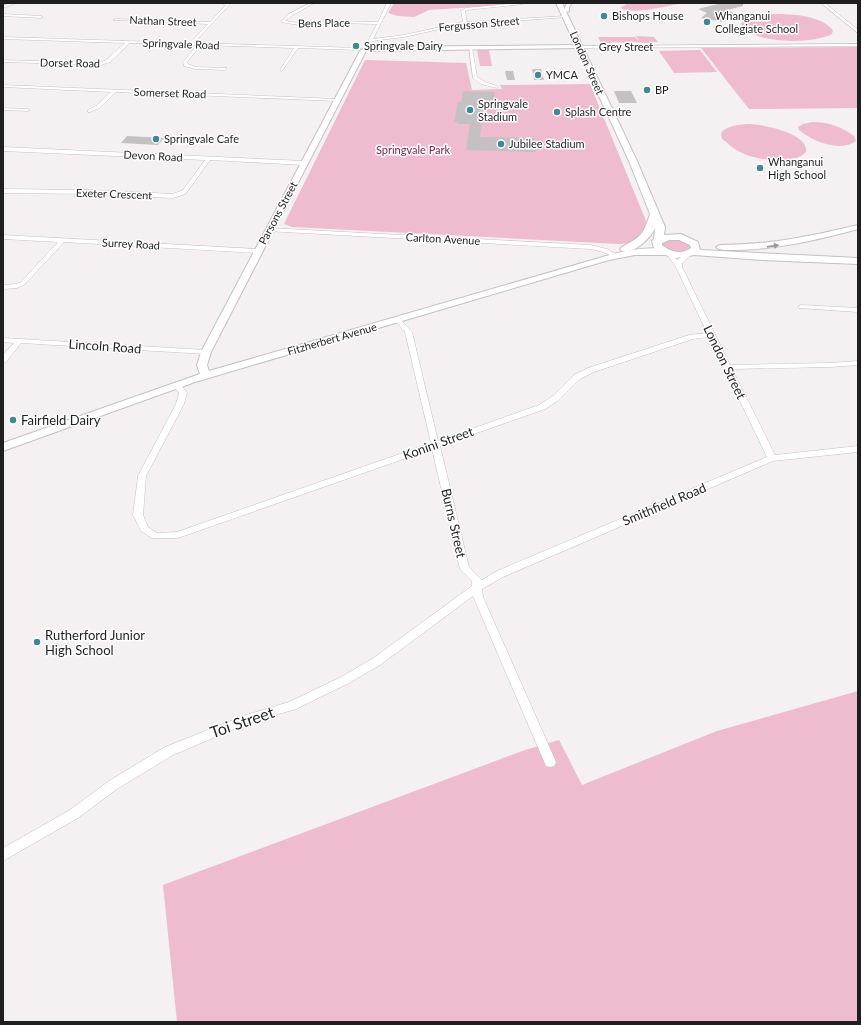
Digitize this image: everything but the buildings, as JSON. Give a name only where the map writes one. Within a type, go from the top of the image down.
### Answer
[{"type":"highway","name":"London Street","points":[[559,3],[567,16]]},
{"type":"highway","name":"London Street","points":[[563,3],[579,47],[632,161],[660,227],[658,240]]},
{"type":"highway","name":"London Street","points":[[654,215],[670,230],[684,238]]},
{"type":"highway","points":[[625,249],[645,237],[653,225],[654,215]]},
{"type":"highway","points":[[773,257],[720,247],[684,238],[668,237],[658,240],[656,244],[659,248],[668,253],[677,255],[691,253],[790,258],[858,261]]},
{"type":"highway","points":[[684,238],[696,246],[691,253]]},
{"type":"main road","points":[[567,16],[567,7],[570,3]]},
{"type":"main road","name":"Grey Street","points":[[365,49],[579,47]]},
{"type":"main road","name":"Parsons Street","points":[[206,376],[202,365],[206,352],[365,49]]},
{"type":"main road","points":[[720,247],[755,248],[799,242],[858,227]]},
{"type":"main road","points":[[615,255],[625,249],[658,240]]},
{"type":"main road","points":[[790,258],[788,251],[789,248],[799,242]]},
{"type":"main road","name":"Fitzherbert Avenue","points":[[3,447],[177,385],[615,255],[640,251],[668,253]]},
{"type":"street","points":[[3,7],[14,3]]},
{"type":"street","points":[[191,44],[228,4],[223,3]]},
{"type":"street","name":"Bens Place","points":[[312,3],[300,12],[287,16],[283,22],[299,24],[335,22],[379,23]]},
{"type":"street","name":"Parsons Street","points":[[365,49],[389,3]]},
{"type":"street","points":[[823,3],[858,32]]},
{"type":"street","points":[[465,23],[463,11],[466,9],[522,4]]},
{"type":"street","points":[[3,15],[41,16]]},
{"type":"street","name":"Fergusson Street","points":[[371,40],[388,40],[434,28],[465,23],[567,16]]},
{"type":"street","name":"Nathan Street","points":[[114,20],[211,23]]},
{"type":"street","name":"Springvale Road","points":[[3,38],[365,49]]},
{"type":"street","name":"Dorset Road","points":[[3,61],[101,64],[108,61],[129,42]]},
{"type":"street","points":[[200,44],[187,59],[185,62],[186,65],[196,68],[225,69]]},
{"type":"street","name":"Grey Street","points":[[579,47],[858,45]]},
{"type":"street","points":[[282,70],[297,47]]},
{"type":"street","points":[[470,48],[475,78],[483,83],[495,87]]},
{"type":"street","name":"Somerset Road","points":[[3,86],[337,100]]},
{"type":"street","points":[[90,111],[98,107],[115,91]]},
{"type":"street","points":[[3,109],[28,110]]},
{"type":"street","name":"Devon Road","points":[[3,149],[304,163]]},
{"type":"street","name":"Exeter Crescent","points":[[3,191],[91,192],[173,196],[182,194],[185,191],[208,159]]},
{"type":"street","name":"Carlton Avenue","points":[[269,230],[590,247],[605,250],[615,255]]},
{"type":"street","name":"Surrey Road","points":[[3,237],[258,251]]},
{"type":"street","points":[[3,287],[17,286],[23,283],[63,240]]},
{"type":"street","name":"London Street","points":[[668,253],[679,267],[772,458]]},
{"type":"street","points":[[679,267],[681,260],[691,253]]},
{"type":"street","points":[[801,307],[858,310]]},
{"type":"street","name":"Burns Street","points":[[398,320],[408,332],[465,569],[477,580],[478,596],[550,762]]},
{"type":"street","name":"Konini Street","points":[[177,385],[182,393],[180,404],[142,476],[138,515],[144,529],[155,536],[178,534],[542,407],[556,398],[577,377],[591,370],[692,337],[712,334]]},
{"type":"street","name":"Lincoln Road","points":[[3,340],[206,352]]},
{"type":"street","points":[[3,360],[19,340]]},
{"type":"street","points":[[728,367],[830,366],[858,363]]},
{"type":"street","name":"Smithfield Road","points":[[478,587],[500,574],[772,458],[858,449]]},
{"type":"street","name":"Toi Street","points":[[3,855],[74,814],[113,785],[169,751],[214,731],[292,706],[376,662],[478,587]]},
{"type":"green space","points":[[394,3],[504,3],[492,6],[429,10],[414,17],[398,16],[388,13]]},
{"type":"green space","points":[[628,3],[687,3],[635,11],[620,8]]},
{"type":"green space","points":[[769,14],[794,15],[812,18],[827,25],[833,30],[832,34],[812,40],[784,41],[757,36],[747,31],[741,24],[750,17]]},
{"type":"green space","points":[[636,36],[654,37],[658,42],[650,42],[649,40],[650,43],[631,42],[629,39],[631,43],[612,42],[610,39],[612,43],[601,43],[598,37],[635,37],[639,41]]},
{"type":"green space","points":[[858,47],[858,108],[749,109],[701,48]]},
{"type":"green space","points":[[477,50],[489,50],[492,66],[480,66]]},
{"type":"green space","points":[[700,50],[717,72],[674,73],[659,51]]},
{"type":"green space","name":"Springvale Park","points":[[365,60],[466,63],[472,90],[502,89],[500,85],[590,84],[646,221],[644,231],[630,243],[618,244],[292,227],[284,224]]},
{"type":"green space","points":[[813,122],[829,124],[845,130],[854,136],[856,141],[842,146],[834,146],[811,138],[799,130],[798,127],[803,124]]},
{"type":"green space","points":[[748,124],[773,128],[792,135],[805,145],[806,152],[793,159],[764,159],[740,152],[722,139],[721,133],[727,128]]},
{"type":"green space","points":[[673,238],[688,242],[692,246],[691,249],[679,252],[672,251],[661,246],[662,241]]},
{"type":"green space","points":[[858,691],[858,1022],[177,1022],[163,885],[525,750],[559,740],[582,785],[717,731]]},
{"type":"place","name":"Bishops House","points":[[604,16]]},
{"type":"place","name":"Whanganui Collegiate School","points":[[707,22]]},
{"type":"place","name":"Springvale Dairy","points":[[356,46]]},
{"type":"place","name":"YMCA","points":[[538,75]]},
{"type":"place","name":"BP","points":[[647,90]]},
{"type":"place","name":"Springvale Stadium","points":[[470,110]]},
{"type":"place","name":"Splash Centre","points":[[557,112]]},
{"type":"place","name":"Springvale Cafe","points":[[156,139]]},
{"type":"place","name":"Jubilee Stadium","points":[[501,144]]},
{"type":"place","name":"Whanganui High School","points":[[760,168]]},
{"type":"place","name":"Fairfield Dairy","points":[[13,420]]},
{"type":"place","name":"Rutherford Junior High School","points":[[37,642]]}]
